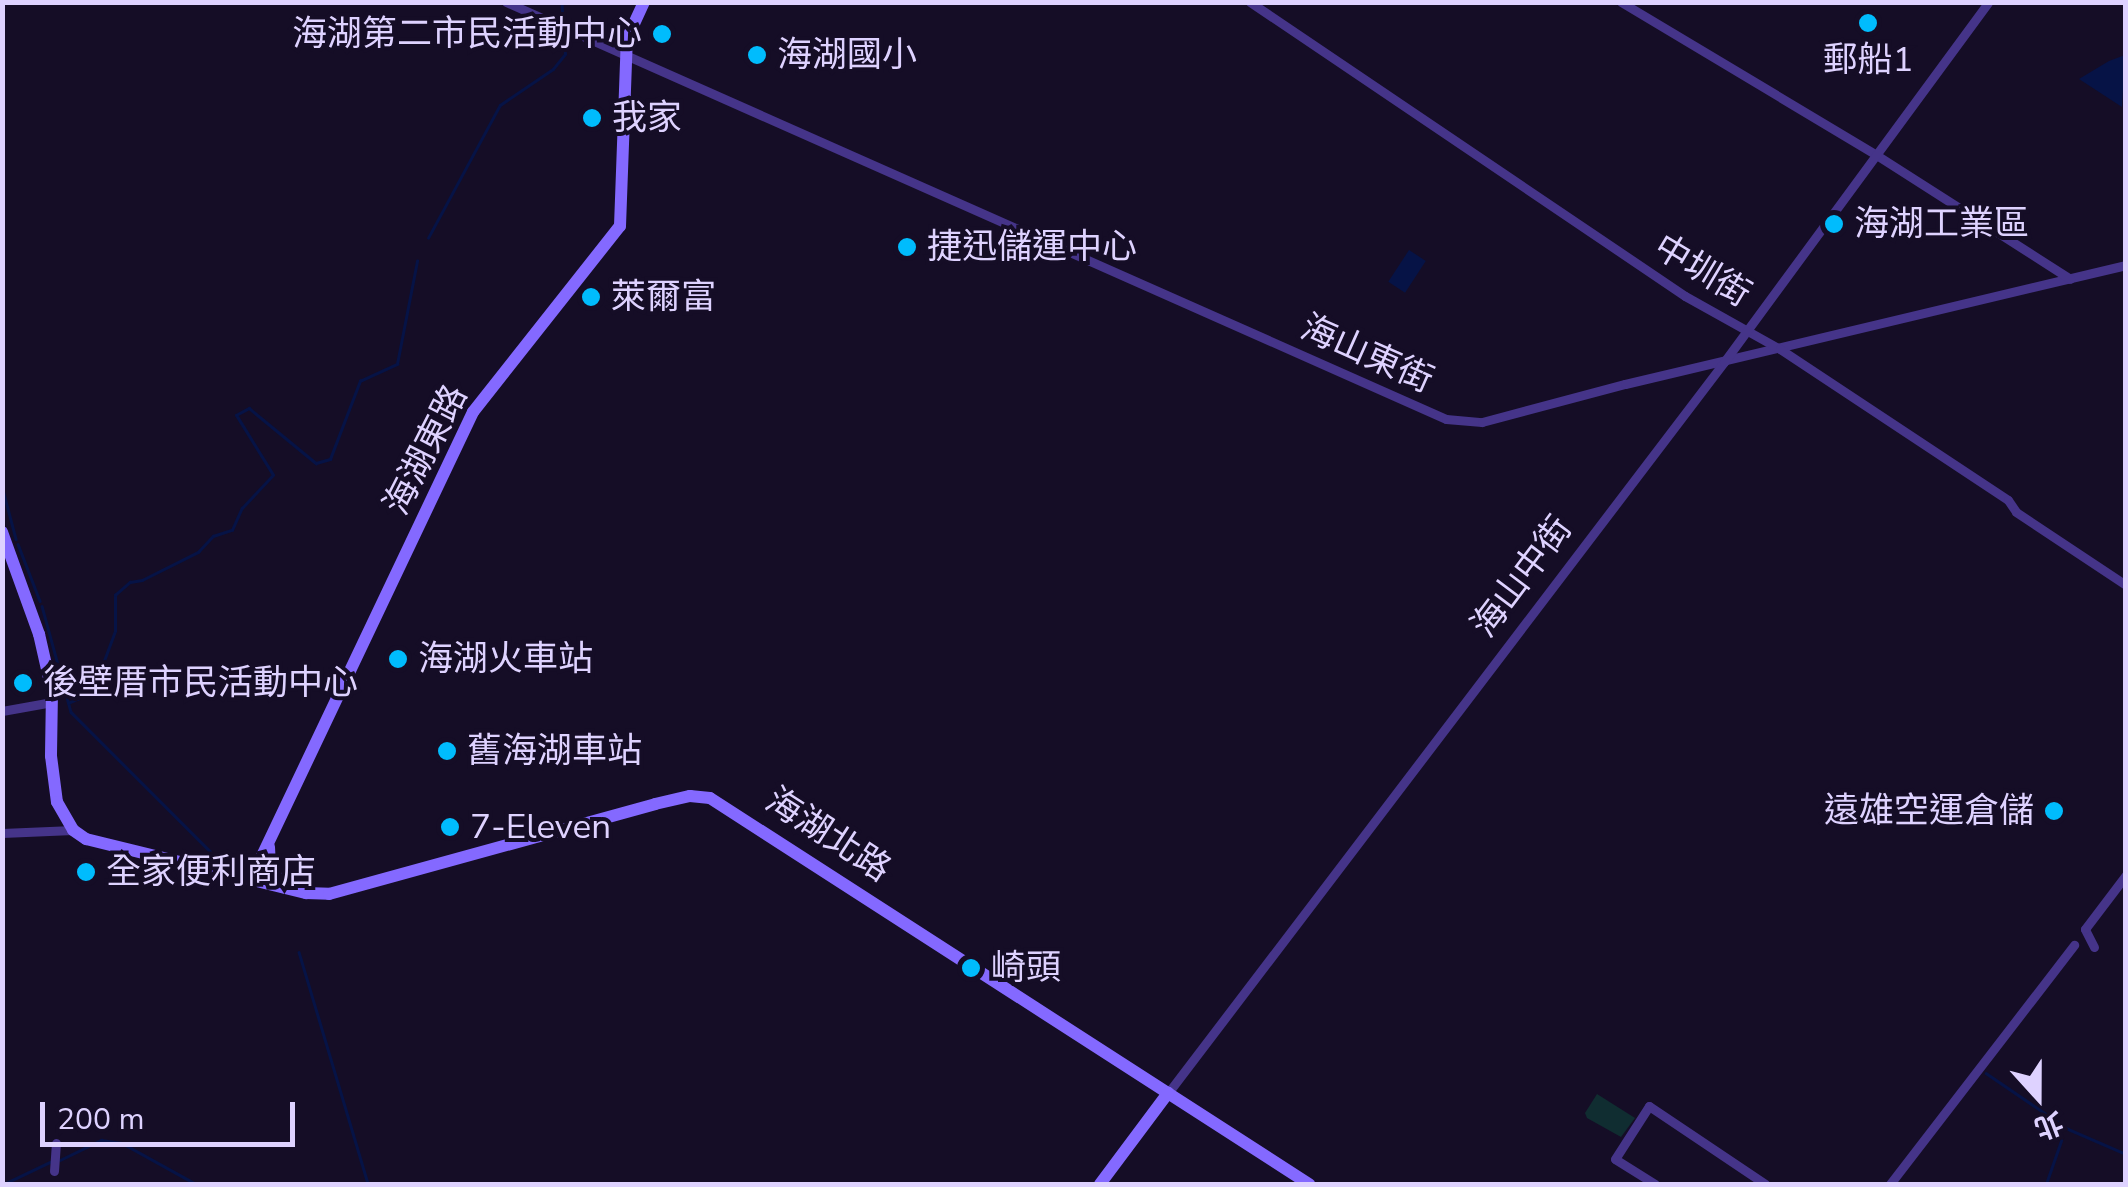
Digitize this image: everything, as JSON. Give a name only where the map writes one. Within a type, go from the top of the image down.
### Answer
[{"type":"street","name":"海山東街","points":[[506,2],[1446,419],[1482,422],[2126,265]]},
{"type":"street","name":"海湖東路","points":[[252,877],[473,412],[620,226],[626,56],[631,26],[644,2]]},
{"type":"street","name":"中圳街","points":[[1250,2],[1685,296],[1780,349],[2008,500],[2016,512],[2126,585]]},
{"type":"street","points":[[1620,2],[1878,156],[2070,279]]},
{"type":"street","name":"海山中街","points":[[1100,1184],[1724,362],[1988,2]]},
{"type":"street","points":[[2,532],[39,634],[52,702],[52,783],[64,818],[73,830]]},
{"type":"street","points":[[2,711],[52,702]]},
{"type":"street","name":"海湖北路","points":[[73,830],[118,848],[329,894],[655,804],[690,796],[710,798],[1309,1184]]},
{"type":"street","points":[[2,833],[73,830]]},
{"type":"street","points":[[270,845],[270,866],[283,887]]},
{"type":"street","points":[[2094,947],[2086,929],[2126,875]]},
{"type":"street","points":[[1890,1184],[2074,945]]},
{"type":"street","points":[[1655,1184],[1615,1159],[1650,1106],[1765,1184]]},
{"type":"street","points":[[54,1170],[56,1143]]},
{"type":"green space","points":[[1597,1094],[1635,1118],[1621,1137],[1587,1118],[1585,1113]]},
{"type":"shaded area","points":[[2125,55],[2122,107],[2079,79]]},
{"type":"shaded area","points":[[1409,250],[1426,261],[1405,293],[1388,282]]},
{"type":"waterway","points":[[562,2],[563,22]]},
{"type":"waterway","points":[[428,238],[500,105],[553,69],[565,54],[563,30]]},
{"type":"waterway","points":[[68,703],[92,693],[115,631],[115,595],[130,582],[142,580],[198,552],[213,536],[232,530],[242,508],[273,475],[236,415],[249,408],[316,463],[330,459],[360,381],[397,364],[417,261]]},
{"type":"waterway","points":[[2,486],[16,539]]},
{"type":"waterway","points":[[18,544],[40,601]]},
{"type":"waterway","points":[[42,606],[71,712],[210,851]]},
{"type":"waterway","points":[[299,952],[368,1184]]},
{"type":"waterway","points":[[1986,1073],[2068,1129],[2126,1154]]},
{"type":"waterway","points":[[60,1160],[101,1140],[122,1143],[196,1184]]},
{"type":"waterway","points":[[2046,1184],[2061,1141]]},
{"type":"waterway","points":[[4,1184],[52,1161]]},
{"type":"place","name":"郵船1","points":[[1868,23]]},
{"type":"place","name":"海湖第二市民活動中心","points":[[662,34]]},
{"type":"place","name":"海湖國小","points":[[757,55]]},
{"type":"place","name":"我家","points":[[592,118]]},
{"type":"place","name":"海湖工業區","points":[[1834,224]]},
{"type":"place","name":"捷迅儲運中心","points":[[907,247]]},
{"type":"place","name":"萊爾富","points":[[591,297]]},
{"type":"place","name":"海湖火車站","points":[[398,659]]},
{"type":"place","name":"後壁厝市民活動中心","points":[[23,683]]},
{"type":"place","name":"舊海湖車站","points":[[447,751]]},
{"type":"place","name":"遠雄空運倉儲","points":[[2054,811]]},
{"type":"place","name":"7-Eleven","points":[[450,827]]},
{"type":"place","name":"全家便利商店","points":[[86,872]]},
{"type":"place","name":"崎頭","points":[[971,968]]}]
